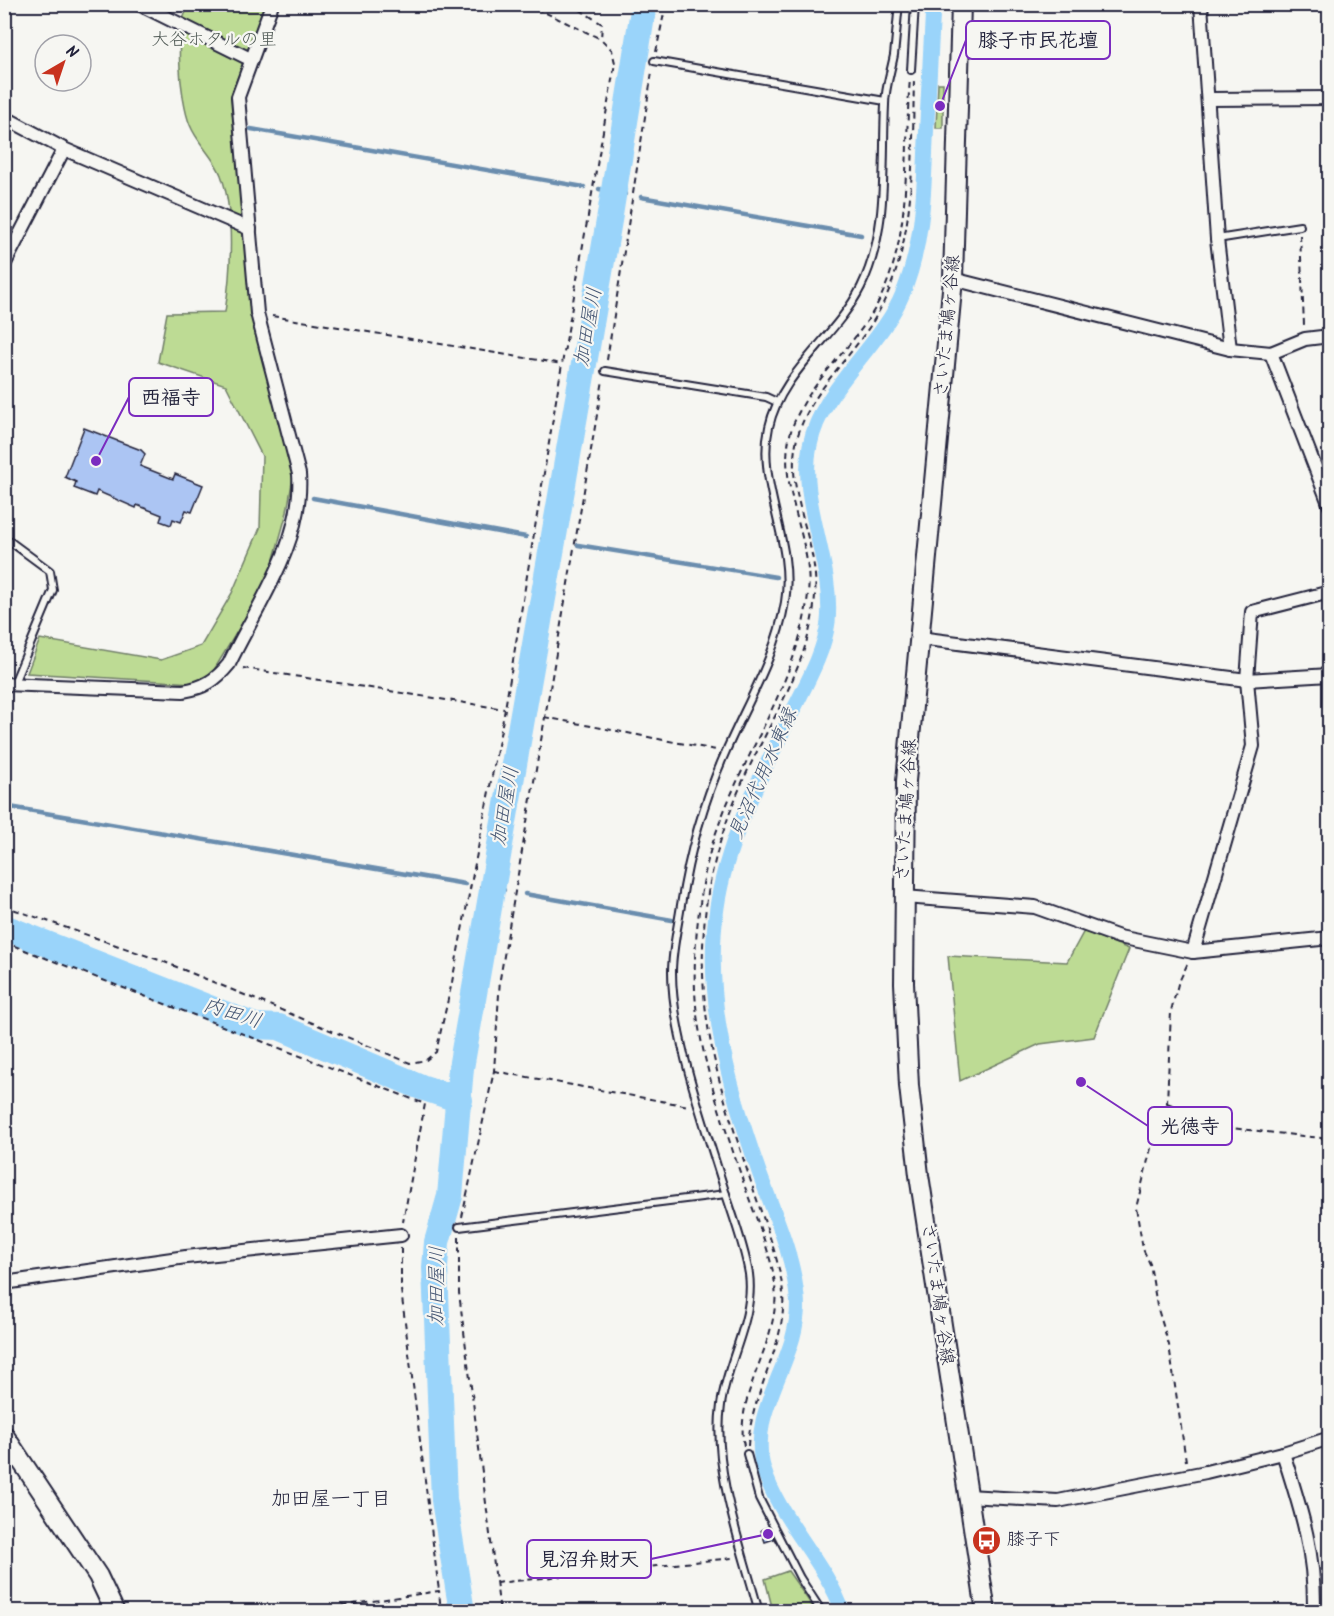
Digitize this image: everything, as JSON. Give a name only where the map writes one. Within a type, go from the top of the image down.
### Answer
[{"type":"main road","name":"さいたま鳩ヶ谷線","points":[[962,4],[953,279],[906,781],[904,983],[909,1086],[919,1175],[986,1611]]},
{"type":"main road","points":[[4,1435],[98,1576],[115,1611]]},
{"type":"street","points":[[139,4],[250,59]]},
{"type":"street","points":[[9,683],[183,691],[211,682],[229,664],[288,543],[300,482],[257,314],[238,97],[272,4]]},
{"type":"street","points":[[1201,4],[1209,99],[1216,239],[1230,349]]},
{"type":"street","points":[[1209,99],[1329,98]]},
{"type":"street","points":[[4,117],[64,149],[250,229]]},
{"type":"street","points":[[4,265],[64,149]]},
{"type":"street","points":[[953,279],[1230,349],[1271,353],[1305,339],[1329,336]]},
{"type":"street","points":[[1271,353],[1329,506]]},
{"type":"street","points":[[1193,952],[1252,746],[1247,680],[1252,612],[1329,592]]},
{"type":"street","points":[[919,638],[1247,680],[1329,675]]},
{"type":"street","points":[[904,897],[1035,907],[1119,937],[1193,952],[1329,938]]},
{"type":"street","points":[[4,1283],[186,1257],[401,1235]]},
{"type":"street","points":[[967,1496],[1058,1501],[1188,1476],[1283,1453],[1329,1438]]},
{"type":"street","points":[[1283,1453],[1304,1517],[1312,1553],[1314,1611]]},
{"type":"lane","points":[[759,1611],[726,1486],[719,1422],[727,1377],[746,1320],[750,1292],[746,1258],[700,1108],[674,1006],[672,968],[682,899],[697,833],[725,752],[772,653],[786,598],[783,532],[766,454],[769,424],[777,402],[850,307],[872,260],[886,165],[885,101],[894,55],[898,4]]},
{"type":"lane","points":[[911,70],[915,4]]},
{"type":"lane","points":[[654,61],[885,101]]},
{"type":"lane","points":[[1216,239],[1300,226]]},
{"type":"lane","points":[[605,371],[766,397],[777,402]]},
{"type":"lane","points":[[4,537],[50,571],[53,590],[9,683]]},
{"type":"lane","points":[[459,1227],[726,1194]]},
{"type":"lane","points":[[747,1454],[759,1498],[800,1578],[822,1611]]},
{"type":"path","points":[[4,906],[162,961],[410,1063],[426,1060],[436,1052],[505,709],[615,63],[612,50],[601,39],[527,4]]},
{"type":"path","points":[[571,4],[602,24],[601,39]]},
{"type":"path","points":[[747,1454],[751,1418],[757,1394],[780,1329],[782,1285],[719,1086],[707,1032],[702,965],[708,897],[721,840],[734,801],[809,641],[816,590],[796,493],[795,447],[810,406],[875,319],[896,273],[908,214],[915,79],[911,70]]},
{"type":"path","points":[[747,1454],[742,1426],[745,1407],[769,1342],[776,1290],[770,1264],[724,1124],[704,1053],[696,998],[699,920],[705,875],[717,832],[732,789],[790,662],[808,592],[806,566],[787,467],[792,429],[801,409],[869,318],[884,289],[900,236],[911,70]]},
{"type":"path","points":[[1300,226],[1305,339]]},
{"type":"path","points":[[257,314],[562,364]]},
{"type":"path","points":[[229,664],[235,667],[505,709]]},
{"type":"path","points":[[500,1611],[459,1293],[459,1227],[494,1071],[500,979],[544,717],[725,752]]},
{"type":"path","points":[[4,942],[425,1104],[401,1235],[401,1290],[441,1611]]},
{"type":"path","points":[[1188,1476],[1177,1383],[1169,1345],[1157,1306],[1155,1284],[1143,1249],[1136,1208],[1151,1148],[1167,1103],[1171,1011],[1178,984],[1193,952]]},
{"type":"path","points":[[494,1071],[700,1108]]},
{"type":"path","points":[[1167,1103],[1231,1128],[1329,1139]]},
{"type":"path","points":[[496,1583],[744,1556]]},
{"type":"path","points":[[300,1611],[439,1591]]},
{"type":"green space","name":"大谷ホタルの里","points":[[191,5],[265,5],[231,95],[252,312],[293,477],[287,512],[268,580],[211,675],[193,683],[27,673],[40,639],[161,660],[201,646],[232,593],[260,528],[262,456],[226,385],[158,362],[167,313],[225,312],[229,279],[230,225],[225,190],[218,168],[190,125],[183,99],[180,62],[181,28],[185,14]]},
{"type":"green space","points":[[938,83],[943,83],[943,128],[936,128]]},
{"type":"green space","points":[[1084,931],[1129,949],[1094,1037],[1040,1044],[960,1081],[948,956],[1067,962]]},
{"type":"green space","points":[[788,1571],[816,1611],[773,1611],[765,1579]]},
{"type":"building","points":[[84,428],[141,450],[145,454],[140,466],[173,479],[175,474],[203,485],[192,512],[186,510],[181,522],[173,519],[171,525],[160,521],[162,515],[137,505],[136,508],[97,491],[95,496],[74,488],[76,482],[65,477]]},
{"type":"building","points":[[768,1527],[774,1539],[765,1542],[761,1530]]},
{"type":"waterway","name":"加田屋川","points":[[462,1612],[444,1500],[435,1267],[437,1242],[450,1196],[461,1068],[610,215],[644,4]]},
{"type":"waterway","name":"見沼代用水東縁","points":[[843,1612],[825,1575],[780,1506],[764,1470],[760,1448],[762,1426],[792,1341],[797,1319],[797,1297],[792,1266],[749,1143],[722,1044],[714,976],[714,941],[717,907],[728,857],[756,786],[813,671],[826,634],[828,622],[826,577],[809,488],[810,445],[816,424],[838,386],[881,332],[893,313],[910,275],[915,256],[923,199],[933,4]]},
{"type":"waterway","points":[[251,129],[584,187]]},
{"type":"waterway","name":"加田屋川","points":[[599,189],[625,194]]},
{"type":"waterway","points":[[641,197],[861,235]]},
{"type":"waterway","points":[[313,498],[526,537]]},
{"type":"waterway","name":"加田屋川","points":[[542,539],[563,542]]},
{"type":"waterway","points":[[578,545],[776,577]]},
{"type":"waterway","points":[[4,806],[465,884]]},
{"type":"waterway","name":"加田屋川","points":[[481,887],[504,890]]},
{"type":"waterway","points":[[525,894],[672,920]]},
{"type":"waterway","name":"内田川","points":[[4,927],[255,1026],[279,1027],[421,1087],[460,1100]]},
{"type":"place","name":"膝子市民花壇","points":[[940,106]]},
{"type":"place","name":"西福寺","points":[[96,461]]},
{"type":"place","name":"光徳寺","points":[[1081,1082]]},
{"type":"place","name":"見沼弁財天","points":[[768,1534]]},
{"type":"place","name":"膝子下","points":[[986,1540]]},
{"type":"district","name":"加田屋一丁目","points":[[331,1500]]}]
